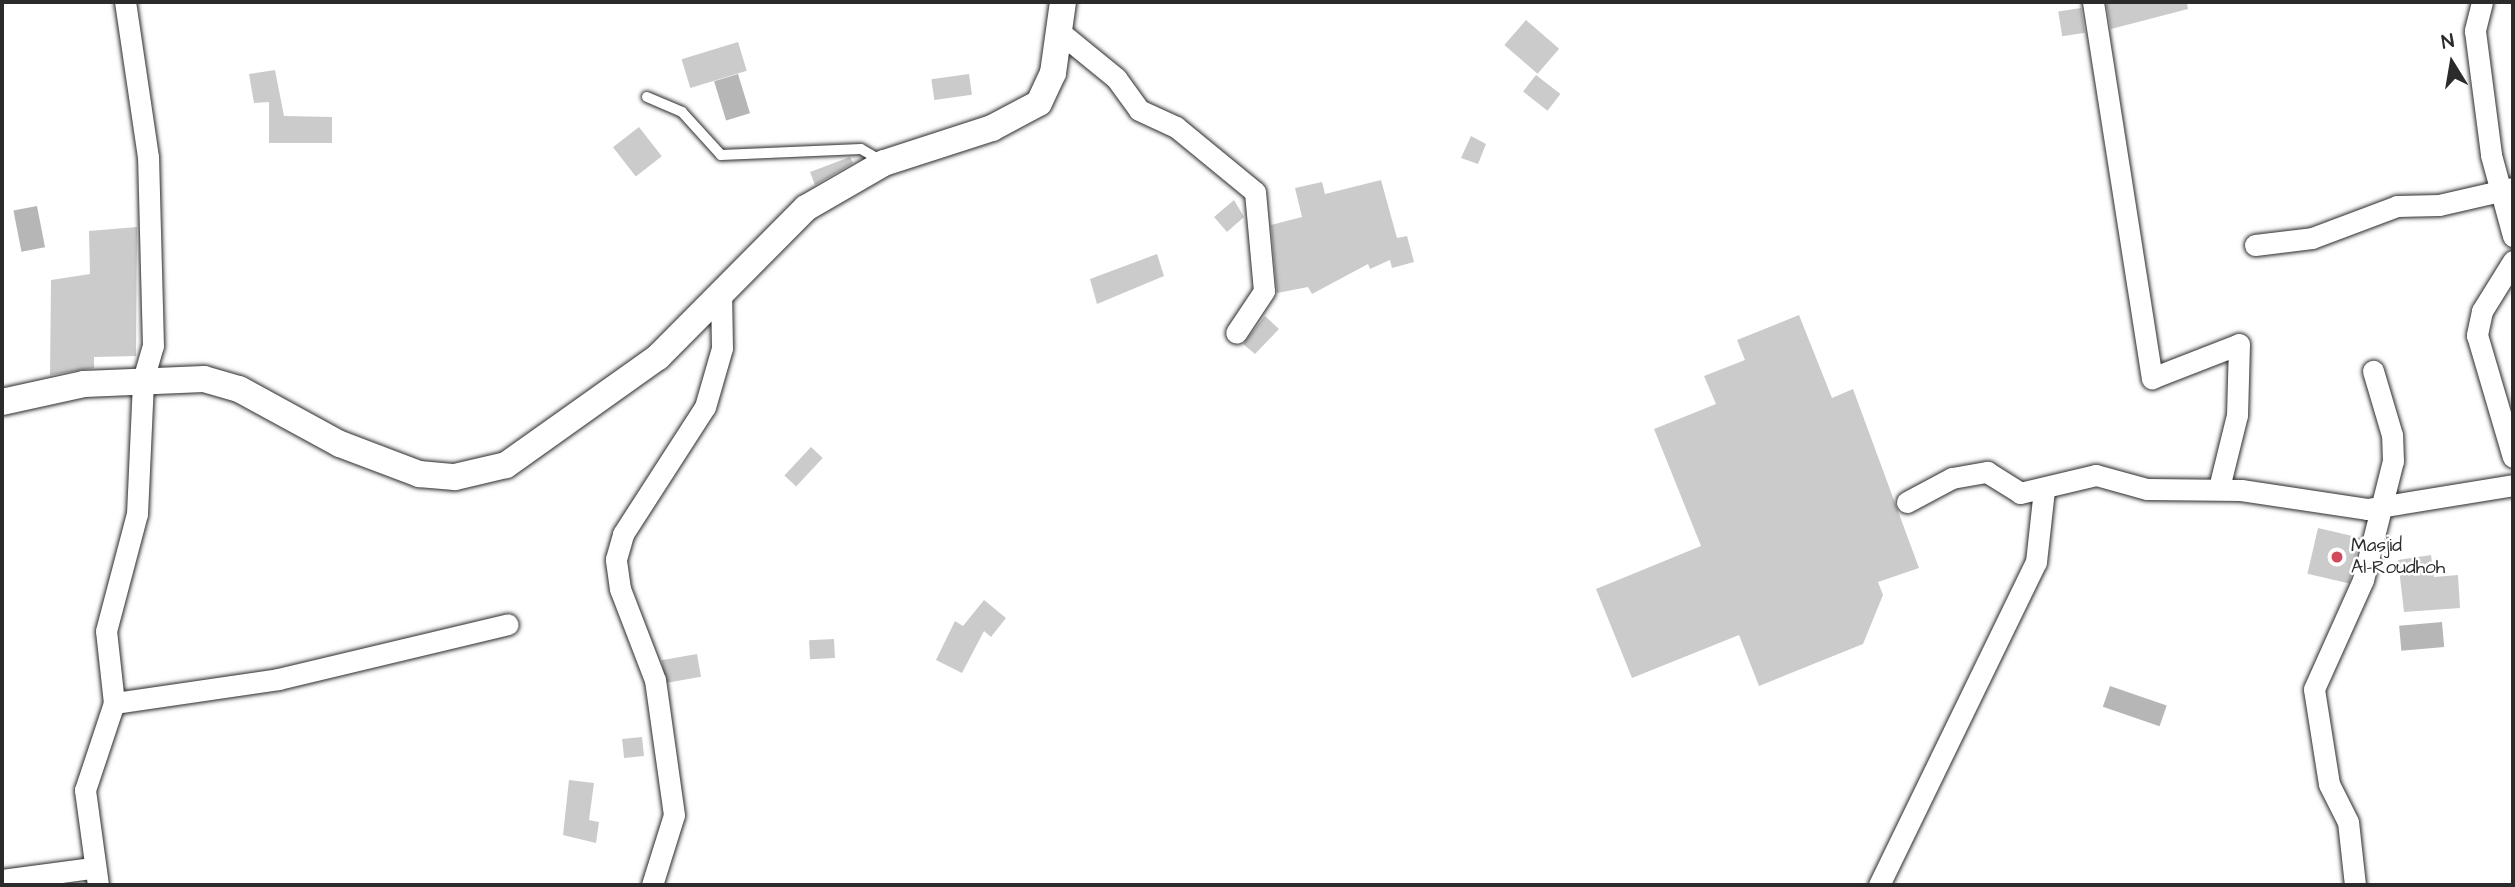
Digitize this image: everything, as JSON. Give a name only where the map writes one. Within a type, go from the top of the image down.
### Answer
[{"type":"street","points":[[2,880],[93,879],[86,778],[114,703],[106,631],[137,514],[143,380],[153,346],[153,255],[148,157],[125,2]]},
{"type":"street","points":[[2,401],[73,386],[143,380],[224,384],[369,457],[419,474],[456,477],[506,465],[585,415],[658,358],[806,208],[884,163],[1029,110],[1050,86],[1062,33],[1063,2]]},
{"type":"street","points":[[2093,2],[2152,377],[2239,344],[2237,415],[2218,488]]},
{"type":"street","points":[[2482,2],[2474,31],[2513,236]]},
{"type":"street","points":[[1062,33],[1116,78],[1139,110],[1176,127],[1255,192],[1264,291],[1236,333]]},
{"type":"street","points":[[2255,245],[2312,238],[2385,208],[2439,205],[2505,189]]},
{"type":"street","points":[[2513,261],[2482,311],[2477,335],[2513,457]]},
{"type":"street","points":[[653,885],[674,815],[655,680],[620,589],[616,559],[623,534],[705,407],[722,348],[721,293]]},
{"type":"street","points":[[2355,885],[2348,822],[2329,784],[2314,689],[2346,628],[2384,508],[2392,435],[2373,371]]},
{"type":"street","points":[[1907,502],[1952,478],[1987,472],[2020,493],[2044,490],[2096,475],[2147,489],[2218,488],[2345,508],[2384,508],[2513,485]]},
{"type":"street","points":[[1879,885],[2036,562],[2044,490]]},
{"type":"street","points":[[114,703],[278,679],[508,624]]},
{"type":"lane","points":[[647,97],[682,112],[721,155],[861,149],[884,163]]},
{"type":"shaded area","points":[[738,74],[750,113],[726,121],[714,81]]},
{"type":"shaded area","points":[[37,206],[45,247],[21,252],[13,211]]},
{"type":"shaded area","points":[[2442,622],[2444,647],[2401,651],[2399,626]]},
{"type":"shaded area","points":[[2110,686],[2167,706],[2160,726],[2103,707]]},
{"type":"building","points":[[2106,2],[2187,2],[2188,9],[2111,29]]},
{"type":"building","points":[[2081,8],[2085,33],[2062,36],[2058,12]]},
{"type":"building","points":[[1526,20],[1559,49],[1538,74],[1504,45]]},
{"type":"building","points":[[738,42],[747,71],[690,88],[682,59]]},
{"type":"building","points":[[275,70],[284,116],[332,117],[332,143],[269,143],[269,102],[254,103],[249,74]]},
{"type":"building","points":[[969,74],[972,95],[934,100],[931,79]]},
{"type":"building","points":[[1536,75],[1560,94],[1547,111],[1523,92]]},
{"type":"building","points":[[639,127],[662,156],[636,176],[613,147]]},
{"type":"building","points":[[1471,136],[1486,144],[1478,164],[1461,158]]},
{"type":"building","points":[[850,157],[853,163],[815,185],[810,172]]},
{"type":"building","points":[[1381,180],[1397,238],[1407,236],[1414,262],[1392,268],[1390,260],[1370,269],[1368,264],[1312,294],[1308,287],[1277,293],[1271,225],[1302,217],[1295,188],[1322,182],[1325,194]]},
{"type":"building","points":[[1234,200],[1244,217],[1227,232],[1214,217]]},
{"type":"building","points":[[137,227],[136,356],[94,357],[94,368],[50,375],[51,280],[90,274],[89,231]]},
{"type":"building","points":[[1157,254],[1164,276],[1097,304],[1090,279]]},
{"type":"building","points":[[1799,315],[1832,398],[1853,389],[1919,568],[1878,582],[1883,595],[1863,644],[1759,686],[1739,635],[1632,678],[1596,589],[1701,546],[1654,429],[1716,404],[1704,376],[1745,360],[1737,340]]},
{"type":"building","points":[[1265,316],[1279,329],[1255,354],[1243,344]]},
{"type":"building","points":[[811,447],[823,458],[796,486],[784,476]]},
{"type":"building","name":"Masjid Al-Roudhoh","points":[[2318,528],[2360,538],[2349,583],[2307,574]]},
{"type":"building","points":[[2431,555],[2434,577],[2458,575],[2460,608],[2404,612],[2398,560]]},
{"type":"building","points":[[984,600],[1006,618],[991,637],[984,631],[962,673],[936,660],[955,621],[963,626]]},
{"type":"building","points":[[834,639],[835,658],[810,659],[809,640]]},
{"type":"building","points":[[697,654],[701,677],[666,683],[662,660]]},
{"type":"building","points":[[642,737],[644,756],[624,758],[622,739]]},
{"type":"building","points":[[569,780],[594,783],[589,820],[599,822],[596,843],[563,835]]},
{"type":"place","name":"Masjid Al-Roudhoh","points":[[2337,557]]}]
